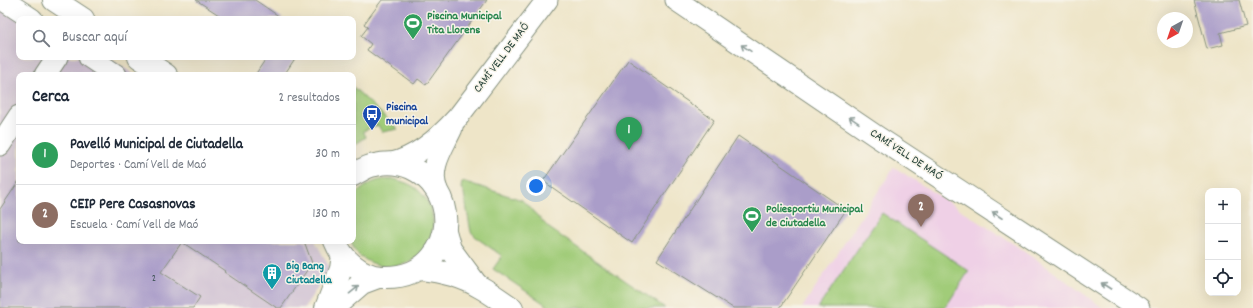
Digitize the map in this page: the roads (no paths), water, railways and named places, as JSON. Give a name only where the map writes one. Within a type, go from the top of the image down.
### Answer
[{"type":"main road","points":[[54,0],[78,16]]},
{"type":"main road","points":[[144,60],[162,72]]},
{"type":"main road","points":[[339,248],[350,263],[358,269],[378,277],[392,278],[407,275],[420,269],[429,262],[442,242],[445,231],[445,210],[437,190],[426,178],[413,169],[392,163],[375,164],[356,173]]},
{"type":"main road","points":[[445,231],[450,249],[477,285]]},
{"type":"main road","points":[[326,308],[341,269],[339,248]]},
{"type":"main road","points":[[420,269],[434,270],[477,285],[512,308]]},
{"type":"main road","points":[[333,308],[362,283],[378,277]]},
{"type":"street","points":[[3,0],[27,16]]},
{"type":"street","name":"CAMÍ VELL DE MAÓ","points":[[392,163],[403,161],[414,155],[447,129],[458,117],[547,0]]},
{"type":"street","name":"CAMÍ VELL DE MAÓ","points":[[676,0],[876,136],[1138,308]]},
{"type":"street","points":[[47,72],[55,60]]},
{"type":"street","points":[[94,60],[112,72]]},
{"type":"street","name":"CAMÍ VELL DE MAÓ","points":[[437,190],[434,182],[434,172],[438,157],[458,117]]},
{"type":"street","points":[[0,145],[16,121]]},
{"type":"place","name":"Piscina Municipal Tita Llorens","points":[[413,40]]},
{"type":"place","name":"Piscina municipal","points":[[372,131]]},
{"type":"place","name":"Pavelló Municipal de Ciutadella","points":[[629,150]]},
{"type":"place","name":"CEIP Pere Casasnovas","points":[[921,227]]},
{"type":"place","name":"Poliesportiu Municipal de Ciutadella","points":[[752,233]]},
{"type":"place","name":"Big Bang Ciutadella","points":[[272,290]]}]
